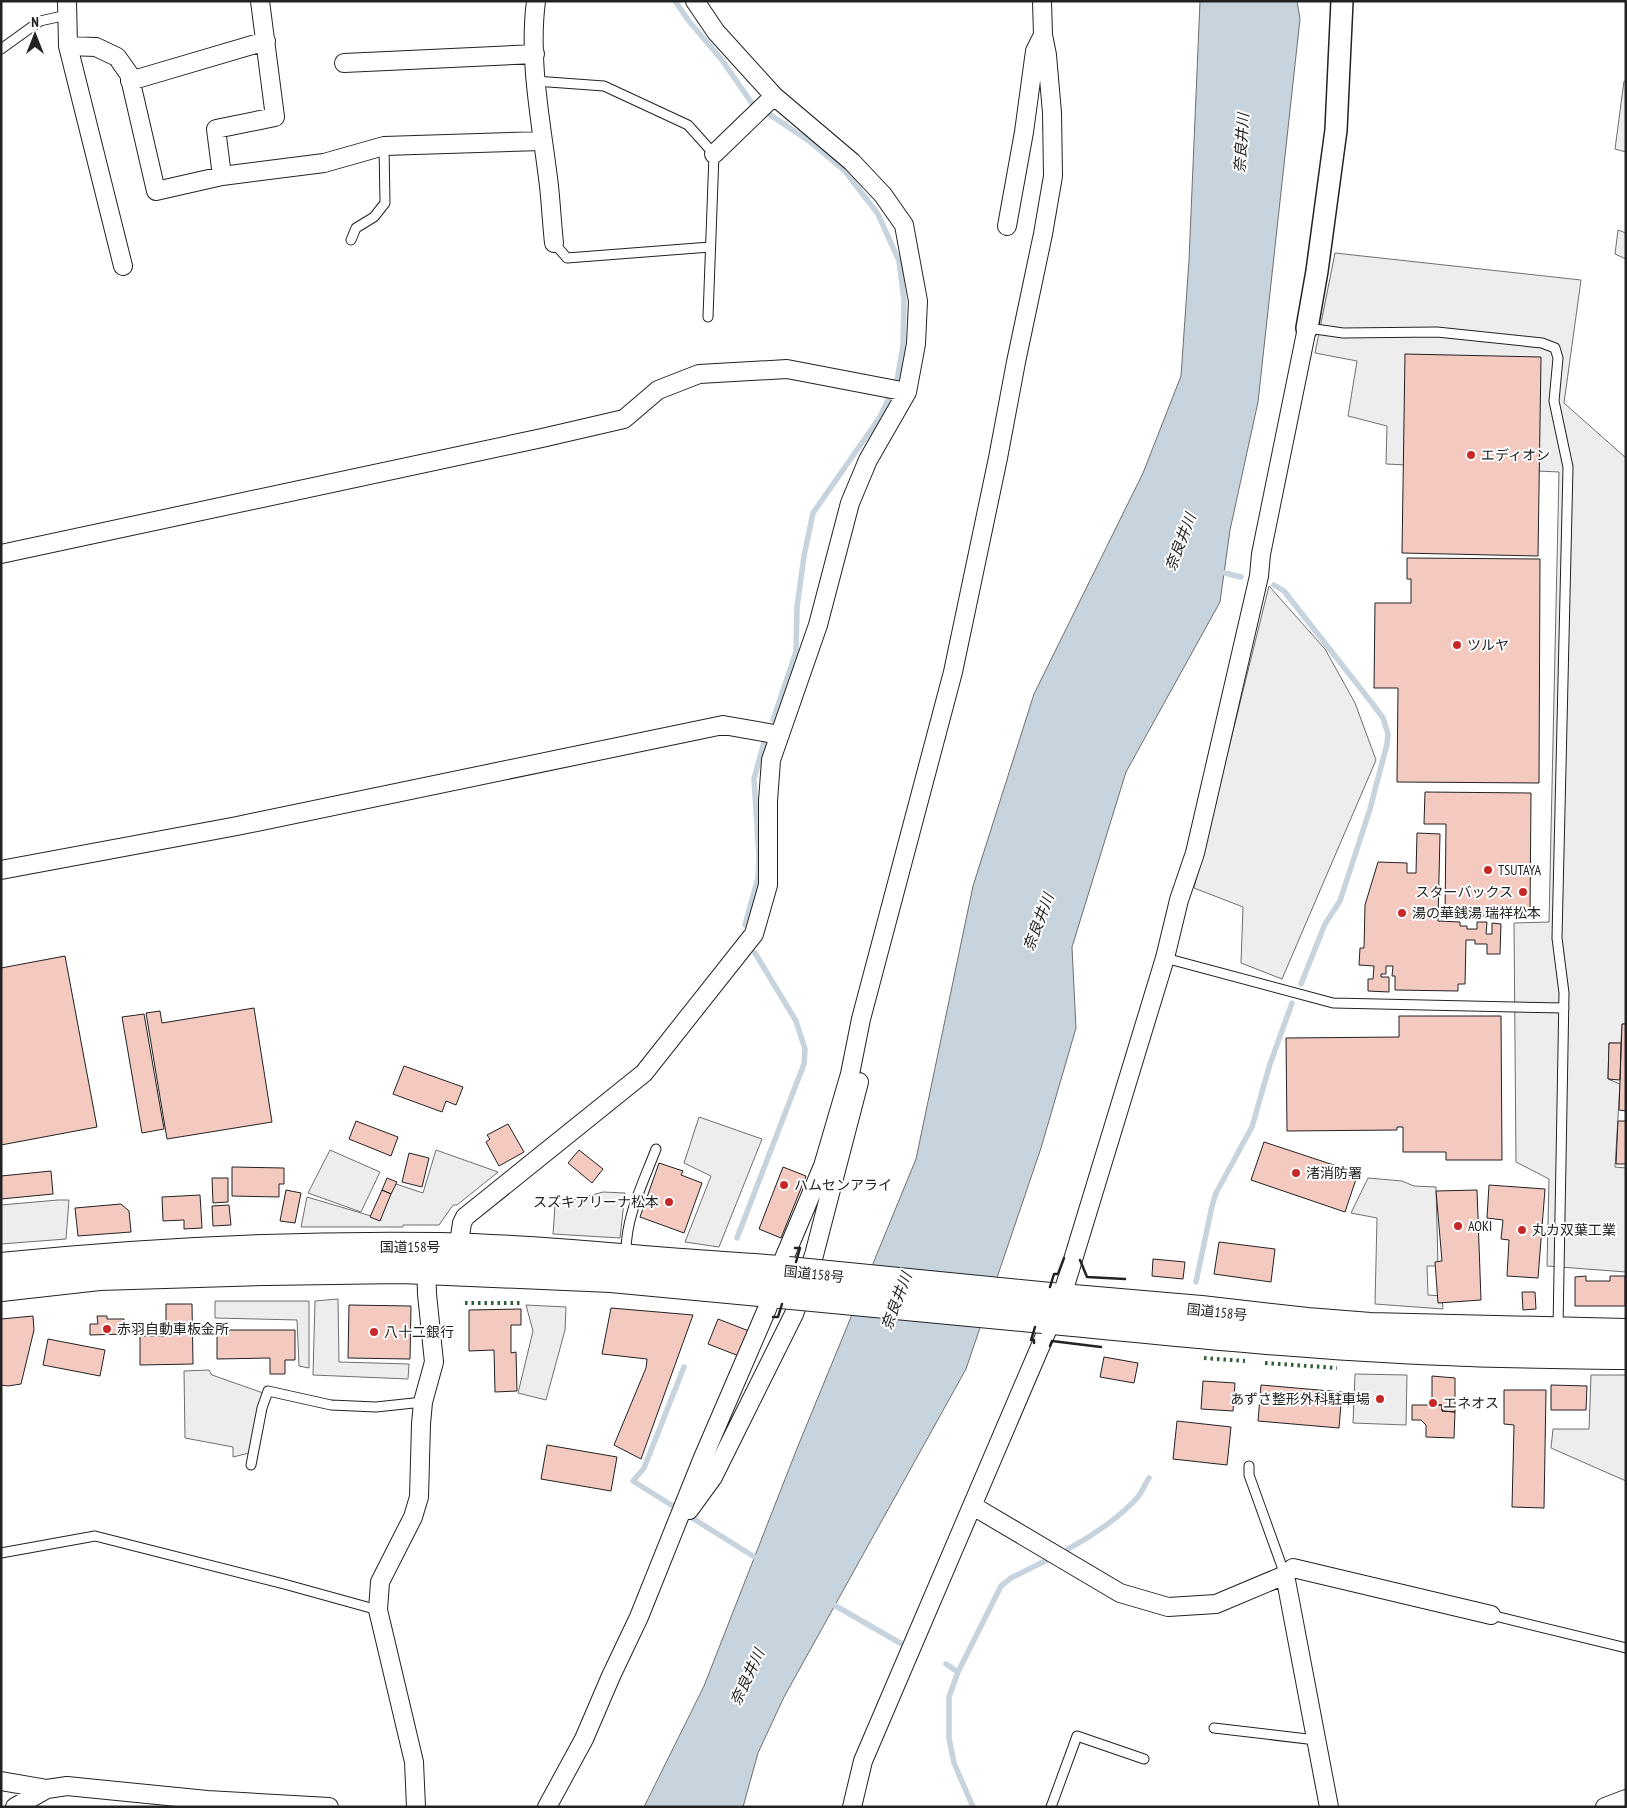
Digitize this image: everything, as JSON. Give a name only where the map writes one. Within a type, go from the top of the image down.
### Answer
[{"type":"highway","name":"国道158号","points":[[1,1267],[201,1251],[289,1248],[457,1260],[626,1258],[780,1282],[1051,1308],[1275,1341],[1444,1351],[1626,1355]]},
{"type":"highway","name":"国道158号","points":[[1,1287],[99,1276],[265,1271],[426,1259]]},
{"type":"highway","name":"国道158号","points":[[457,1260],[611,1278],[780,1282]]},
{"type":"highway","name":"国道158号","points":[[1051,1308],[1201,1310],[1370,1327],[1626,1333]]},
{"type":"street","points":[[222,176],[216,129],[275,117],[260,1]]},
{"type":"street","points":[[536,1],[534,14],[535,81],[549,186],[554,244]]},
{"type":"street","points":[[547,1807],[584,1740],[639,1616],[673,1530],[780,1282],[823,1166],[850,1074],[861,1019],[953,672],[1043,234],[1053,176],[1052,113],[1047,55],[1043,35],[1042,1]]},
{"type":"street","points":[[852,1807],[863,1761],[973,1506],[1051,1308],[1165,958],[1179,900],[1195,853],[1257,585],[1261,554],[1317,271],[1336,130],[1342,1]]},
{"type":"street","points":[[457,1260],[462,1224],[465,1217],[644,1073],[754,934],[768,885],[768,801],[772,760],[818,625],[850,503],[868,460],[907,392],[916,344],[918,301],[904,225],[883,195],[852,162],[774,96],[716,32],[697,2]]},
{"type":"street","points":[[67,8],[68,46],[123,266]]},
{"type":"street","points":[[1007,226],[1036,52],[1043,35]]},
{"type":"street","points":[[130,80],[266,41]]},
{"type":"street","points":[[68,46],[96,47],[117,57],[129,74],[156,191],[222,176],[324,163],[384,146],[542,141]]},
{"type":"street","points":[[344,63],[535,54]]},
{"type":"street","points":[[714,154],[774,96]]},
{"type":"street","points":[[1,554],[504,446],[624,418],[658,390],[699,374],[787,369],[907,392]]},
{"type":"street","points":[[1,870],[237,826],[723,725],[780,735]]},
{"type":"street","points":[[673,1530],[713,1477],[794,1314],[814,1255],[860,1076],[861,1019]]},
{"type":"street","points":[[416,1807],[414,1762],[378,1610],[380,1582],[413,1517],[419,1497],[423,1402],[434,1362],[426,1259]]},
{"type":"street","points":[[973,1506],[1120,1593],[1168,1606],[1216,1604],[1285,1575],[1293,1568],[1491,1615]]},
{"type":"street","points":[[1285,1575],[1329,1807]]},
{"type":"street","points":[[1,1781],[47,1789],[67,1786],[207,1804],[329,1807]]},
{"type":"street","points":[[15,1807],[47,1789]]},
{"type":"street","points":[[1605,1807],[1626,1799]]},
{"type":"lane","points":[[1,49],[40,21],[67,8]]},
{"type":"lane","points":[[535,81],[604,86],[688,125],[714,154],[708,317]]},
{"type":"lane","points":[[351,240],[356,228],[374,217],[385,203],[384,146]]},
{"type":"lane","points":[[554,244],[567,258],[710,247]]},
{"type":"lane","points":[[1307,328],[1343,333],[1437,332],[1542,343],[1555,348],[1558,358],[1554,401],[1568,467],[1557,938],[1564,993],[1558,1332]]},
{"type":"lane","points":[[1165,958],[1333,1003],[1564,1008]]},
{"type":"lane","points":[[626,1258],[626,1242],[631,1216],[656,1149]]},
{"type":"lane","points":[[251,1465],[262,1408],[268,1391],[331,1406],[376,1407],[423,1402]]},
{"type":"lane","points":[[1249,1466],[1249,1475],[1285,1575]]},
{"type":"lane","points":[[1,1553],[95,1536],[275,1581],[378,1610]]},
{"type":"lane","points":[[1491,1615],[1626,1648]]},
{"type":"lane","points":[[1214,1728],[1316,1740]]},
{"type":"lane","points":[[1051,1807],[1077,1736],[1144,1759]]},
{"type":"shaded area","points":[[1624,81],[1626,82],[1626,152],[1615,149]]},
{"type":"shaded area","points":[[1618,230],[1626,233],[1626,259],[1615,254]]},
{"type":"shaded area","points":[[1335,253],[1581,280],[1564,403],[1626,458],[1626,1024],[1622,1024],[1621,1043],[1609,1043],[1608,1079],[1620,1084],[1615,1167],[1626,1168],[1626,1272],[1547,1266],[1549,1179],[1516,1162],[1514,923],[1549,922],[1559,472],[1386,464],[1387,426],[1348,416],[1357,361],[1315,353]]},
{"type":"shaded area","points":[[1269,586],[1325,649],[1355,703],[1376,760],[1282,979],[1241,963],[1243,907],[1194,888]]},
{"type":"shaded area","points":[[699,1117],[762,1139],[719,1247],[685,1242],[711,1176],[684,1163]]},
{"type":"shaded area","points":[[330,1150],[380,1172],[361,1212],[308,1193]]},
{"type":"shaded area","points":[[436,1150],[498,1172],[457,1205],[453,1205],[439,1225],[301,1227],[307,1197],[378,1218],[393,1183],[423,1193]]},
{"type":"shaded area","points":[[1368,1178],[1402,1181],[1414,1186],[1436,1187],[1438,1266],[1427,1266],[1428,1295],[1442,1296],[1443,1309],[1375,1304],[1377,1218],[1351,1213]]},
{"type":"shaded area","points":[[603,1192],[625,1193],[620,1238],[553,1234],[555,1205]]},
{"type":"shaded area","points":[[69,1200],[66,1239],[1,1244],[1,1205]]},
{"type":"shaded area","points":[[338,1299],[339,1362],[409,1364],[408,1379],[313,1375],[315,1301]]},
{"type":"shaded area","points":[[215,1301],[309,1301],[309,1368],[299,1366],[297,1320],[215,1318]]},
{"type":"shaded area","points":[[526,1305],[566,1307],[565,1330],[546,1400],[518,1393],[533,1331]]},
{"type":"shaded area","points":[[209,1370],[212,1375],[266,1394],[249,1453],[233,1457],[233,1447],[185,1438],[184,1371]]},
{"type":"shaded area","name":"あずさ整形外科駐車場","points":[[1355,1374],[1407,1375],[1406,1425],[1353,1423]]},
{"type":"shaded area","points":[[1591,1375],[1626,1375],[1626,1481],[1551,1448],[1553,1429],[1589,1429]]},
{"type":"water","name":"奈良井川","points":[[1200,1],[1297,1],[1300,19],[1258,402],[1230,530],[1220,602],[1126,772],[1072,947],[1076,1028],[1041,1148],[966,1369],[784,1697],[758,1753],[743,1807],[644,1807],[704,1686],[798,1446],[916,1159],[973,886],[1034,694],[1143,473],[1181,376],[1189,260]]},
{"type":"building","name":"エディオン","points":[[1405,354],[1541,357],[1538,556],[1402,553]]},
{"type":"building","name":"ツルヤ","points":[[1407,558],[1540,559],[1539,783],[1397,782],[1398,688],[1374,688],[1375,603],[1411,603],[1411,579],[1407,579]]},
{"type":"building","name":"TSUTAYA","points":[[1425,792],[1531,793],[1530,916],[1445,916],[1446,824],[1424,824]]},
{"type":"building","name":"湯の華銭湯 瑞祥松本","points":[[1417,833],[1440,834],[1438,921],[1460,922],[1460,926],[1467,926],[1467,929],[1477,929],[1477,922],[1487,922],[1486,934],[1492,934],[1492,923],[1501,924],[1500,954],[1487,954],[1487,944],[1475,944],[1475,940],[1466,940],[1465,984],[1458,984],[1458,991],[1395,990],[1395,976],[1392,976],[1393,966],[1386,966],[1386,974],[1381,974],[1381,977],[1389,977],[1389,992],[1368,991],[1368,979],[1373,979],[1374,966],[1359,965],[1360,948],[1364,948],[1365,905],[1378,862],[1407,863],[1407,873],[1416,873]]},
{"type":"building","points":[[65,956],[97,1127],[1,1145],[1,968]]},
{"type":"building","points":[[254,1008],[272,1122],[167,1139],[146,1013],[160,1011],[162,1023]]},
{"type":"building","points":[[144,1014],[164,1129],[142,1133],[122,1017]]},
{"type":"building","points":[[1399,1016],[1501,1016],[1502,1160],[1446,1160],[1446,1152],[1403,1152],[1403,1127],[1397,1127],[1397,1130],[1287,1131],[1286,1038],[1399,1037]]},
{"type":"building","points":[[1622,1024],[1626,1024],[1626,1111],[1619,1110]]},
{"type":"building","points":[[1609,1043],[1621,1043],[1620,1080],[1608,1079]]},
{"type":"building","points":[[404,1066],[463,1087],[456,1105],[446,1101],[442,1112],[393,1094]]},
{"type":"building","points":[[356,1121],[398,1137],[391,1156],[349,1139]]},
{"type":"building","points":[[1618,1121],[1626,1121],[1626,1164],[1616,1164]]},
{"type":"building","points":[[508,1124],[524,1152],[499,1166],[486,1142],[490,1139],[487,1135]]},
{"type":"building","points":[[1264,1142],[1358,1173],[1345,1212],[1251,1180]]},
{"type":"building","points":[[579,1150],[603,1169],[592,1183],[568,1163]]},
{"type":"building","points":[[409,1153],[429,1158],[422,1187],[402,1182]]},
{"type":"building","points":[[659,1163],[683,1171],[681,1175],[702,1183],[684,1233],[640,1217]]},
{"type":"building","points":[[232,1167],[284,1168],[284,1184],[279,1184],[279,1197],[232,1196]]},
{"type":"building","points":[[783,1167],[806,1176],[781,1238],[759,1229]]},
{"type":"building","points":[[51,1171],[53,1194],[1,1199],[1,1176]]},
{"type":"building","points":[[212,1178],[228,1178],[228,1202],[213,1203]]},
{"type":"building","points":[[387,1178],[397,1182],[391,1194],[382,1190]]},
{"type":"building","name":"丸カ双葉工業","points":[[1489,1185],[1545,1189],[1538,1278],[1507,1276],[1509,1240],[1501,1239],[1503,1220],[1487,1218]]},
{"type":"building","points":[[286,1190],[301,1193],[295,1223],[280,1221]]},
{"type":"building","points":[[382,1190],[391,1194],[380,1221],[370,1217]]},
{"type":"building","name":"AOKI","points":[[1477,1190],[1481,1300],[1438,1303],[1435,1262],[1442,1261],[1436,1191]]},
{"type":"building","points":[[200,1195],[202,1228],[184,1229],[184,1220],[163,1221],[162,1197]]},
{"type":"building","points":[[121,1204],[129,1211],[131,1232],[78,1236],[75,1208]]},
{"type":"building","points":[[229,1205],[231,1225],[213,1226],[212,1206]]},
{"type":"building","points":[[1219,1242],[1275,1249],[1271,1282],[1214,1274]]},
{"type":"building","points":[[1153,1259],[1185,1262],[1183,1279],[1152,1276]]},
{"type":"building","points":[[1586,1276],[1586,1281],[1610,1281],[1610,1276],[1625,1276],[1625,1306],[1575,1306],[1575,1277]]},
{"type":"building","points":[[1522,1292],[1535,1292],[1536,1309],[1523,1310]]},
{"type":"building","name":"赤羽自動車板金所","points":[[166,1304],[192,1304],[193,1364],[140,1365],[140,1336],[166,1336]]},
{"type":"building","points":[[349,1305],[411,1306],[410,1359],[348,1358]]},
{"type":"building","points":[[611,1308],[693,1315],[641,1459],[614,1445],[646,1368],[647,1359],[602,1354]]},
{"type":"building","points":[[521,1309],[521,1325],[511,1325],[511,1353],[516,1352],[517,1391],[495,1392],[494,1350],[469,1351],[469,1310]]},
{"type":"building","points":[[33,1316],[34,1330],[21,1384],[1,1385],[1,1319]]},
{"type":"building","name":"赤羽自動車板金所","points":[[97,1316],[107,1316],[107,1319],[124,1319],[125,1334],[90,1335],[90,1324],[98,1324]]},
{"type":"building","points":[[718,1319],[749,1331],[739,1356],[708,1344]]},
{"type":"building","points":[[217,1330],[295,1330],[295,1360],[285,1360],[285,1374],[270,1374],[270,1358],[217,1359]]},
{"type":"building","points":[[48,1339],[105,1350],[100,1376],[43,1365]]},
{"type":"building","points":[[1104,1357],[1138,1363],[1134,1383],[1100,1377]]},
{"type":"building","points":[[1432,1376],[1455,1378],[1455,1412],[1442,1411],[1442,1405],[1432,1405]]},
{"type":"building","points":[[1203,1381],[1235,1383],[1233,1411],[1201,1409]]},
{"type":"building","points":[[1261,1385],[1342,1392],[1339,1428],[1258,1421]]},
{"type":"building","points":[[1551,1385],[1587,1386],[1586,1410],[1551,1410]]},
{"type":"building","points":[[1504,1390],[1546,1390],[1544,1508],[1512,1507],[1514,1425],[1504,1424]]},
{"type":"building","points":[[1412,1405],[1442,1405],[1442,1411],[1455,1412],[1454,1438],[1426,1437],[1426,1425],[1421,1420],[1412,1420]]},
{"type":"building","points":[[1177,1421],[1231,1427],[1227,1465],[1173,1459]]},
{"type":"building","points":[[547,1445],[617,1457],[611,1491],[541,1479]]},
{"type":"waterway","points":[[675,1],[688,20],[722,60],[751,102],[809,141],[845,171],[878,214],[899,261],[904,300],[903,345],[897,381],[880,417],[813,513],[804,556],[797,607],[796,652],[773,720]]},
{"type":"waterway","points":[[1217,571],[1241,577]]},
{"type":"waterway","points":[[1274,585],[1284,591],[1372,703],[1383,718],[1388,734],[1370,809],[1340,901],[1325,924],[1301,984]]},
{"type":"waterway","points":[[745,925],[758,878],[759,857],[754,779],[765,739]]},
{"type":"waterway","points":[[737,1238],[804,1064],[805,1049],[796,1021],[755,953]]},
{"type":"waterway","points":[[1196,1282],[1216,1193],[1252,1127],[1270,1064],[1292,1003]]},
{"type":"waterway","points":[[684,1367],[644,1468],[633,1481],[761,1561]]},
{"type":"waterway","points":[[1068,1549],[1095,1533],[1130,1505],[1139,1496],[1149,1478]]},
{"type":"waterway","points":[[973,1807],[954,1763],[949,1738],[949,1697],[958,1672],[1001,1586],[1011,1578],[1047,1560]]},
{"type":"waterway","points":[[829,1602],[900,1643]]},
{"type":"waterway","points":[[946,1664],[958,1672]]},
{"type":"hedge","points":[[465,1303],[521,1303]]},
{"type":"hedge","points":[[1204,1358],[1245,1361]]},
{"type":"hedge","points":[[1265,1363],[1337,1368]]},
{"type":"wall","points":[[795,1248],[800,1248],[796,1262]]},
{"type":"wall","points":[[1050,1287],[1054,1274],[1058,1274],[1064,1258]]},
{"type":"wall","points":[[1080,1260],[1087,1277],[1125,1279]]},
{"type":"wall","points":[[773,1317],[778,1317],[782,1304]]},
{"type":"wall","points":[[1034,1343],[1034,1340],[1031,1340],[1035,1327]]},
{"type":"wall","points":[[1050,1346],[1052,1341],[1101,1347]]},
{"type":"place","name":"エディオン","points":[[1471,455]]},
{"type":"place","name":"ツルヤ","points":[[1457,645]]},
{"type":"place","name":"TSUTAYA","points":[[1488,870]]},
{"type":"place","name":"スターバックス","points":[[1523,892]]},
{"type":"place","name":"湯の華銭湯 瑞祥松本","points":[[1402,913]]},
{"type":"place","name":"渚消防署","points":[[1296,1173]]},
{"type":"place","name":"ハムセンアライ","points":[[784,1185]]},
{"type":"place","name":"スズキアリーナ松本","points":[[669,1202]]},
{"type":"place","name":"AOKI","points":[[1458,1226]]},
{"type":"place","name":"丸カ双葉工業","points":[[1522,1230]]},
{"type":"place","name":"赤羽自動車板金所","points":[[107,1329]]},
{"type":"place","name":"八十二銀行","points":[[374,1332]]},
{"type":"place","name":"あずさ整形外科駐車場","points":[[1380,1399]]},
{"type":"place","name":"エネオス","points":[[1433,1403]]}]
